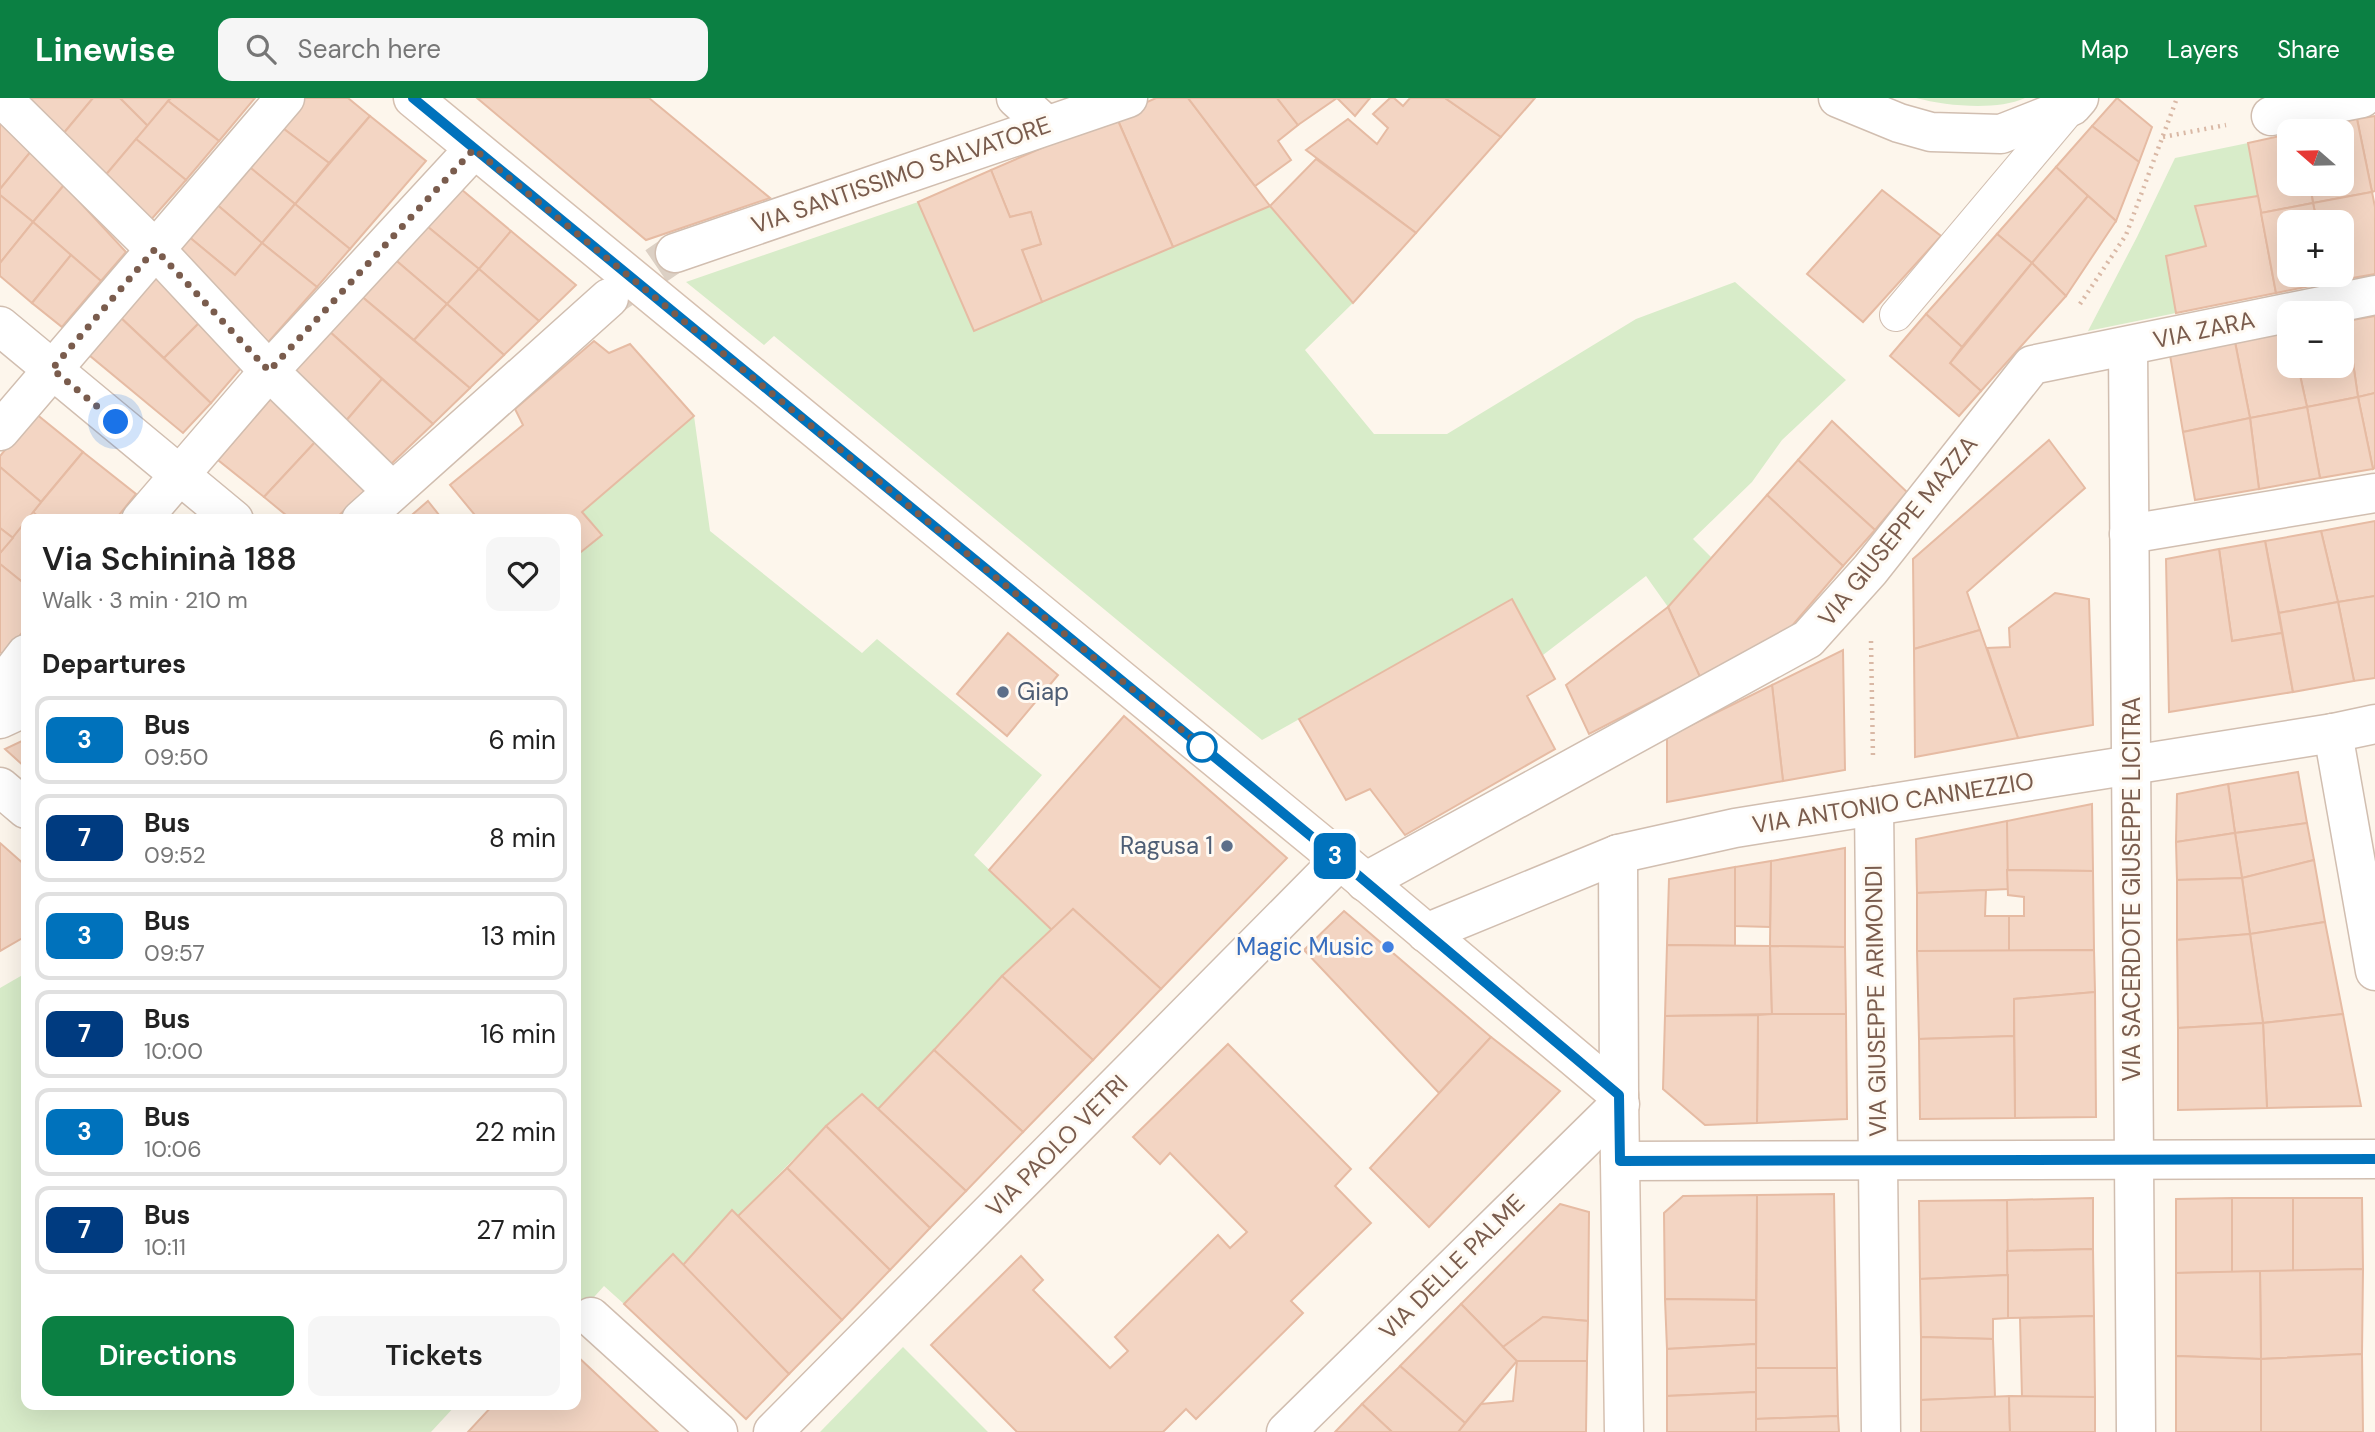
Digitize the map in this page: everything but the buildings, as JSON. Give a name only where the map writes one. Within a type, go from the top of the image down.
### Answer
[{"type":"street","points":[[2,98],[155,249],[269,371],[392,491]]},
{"type":"street","points":[[0,431],[285,98]]},
{"type":"street","points":[[413,98],[1352,871],[1619,1099]]},
{"type":"street","points":[[1016,98],[1046,125]]},
{"type":"street","name":"VIA SANTISSIMO SALVATORE","points":[[675,253],[1128,98]]},
{"type":"street","points":[[1838,98],[1899,123],[1931,132],[2001,134],[2075,102]]},
{"type":"street","points":[[2271,116],[2362,98]]},
{"type":"street","points":[[146,514],[269,371],[474,149]]},
{"type":"street","name":"VIA ZARA","points":[[2032,365],[2375,295]]},
{"type":"street","points":[[367,514],[609,299]]},
{"type":"street","points":[[0,326],[227,514]]},
{"type":"street","name":"VIA SACERDOTE GIUSEPPE LICITRA","points":[[2128,346],[2136,1432]]},
{"type":"street","name":"VIA GIUSEPPE MAZZA","points":[[1352,871],[1808,639],[1870,570],[2032,365]]},
{"type":"street","points":[[2129,534],[2375,492]]},
{"type":"street","points":[[0,688],[21,661]]},
{"type":"street","points":[[0,719],[21,709]]},
{"type":"street","name":"VIA ANTONIO CANNEZZIO","points":[[1426,933],[1618,855],[1735,828],[2333,733],[2375,724]]},
{"type":"street","points":[[2333,733],[2375,971]]},
{"type":"street","points":[[0,787],[21,805]]},
{"type":"street","name":"VIA GIUSEPPE ARIMONDI","points":[[1874,806],[1881,1432]]},
{"type":"street","points":[[1618,855],[1624,1432]]},
{"type":"street","name":"VIA PAOLO VETRI","points":[[773,1432],[1352,871]]},
{"type":"street","name":"VIA DELLE PALME","points":[[1286,1432],[1619,1099]]},
{"type":"street","points":[[1620,1161],[2375,1159]]},
{"type":"street","points":[[591,1317],[718,1432]]},
{"type":"lane","points":[[1896,315],[2075,102]]},
{"type":"path","points":[[2079,305],[2126,235],[2177,98]]},
{"type":"path","points":[[2162,137],[2271,116]]},
{"type":"path","points":[[1870,570],[1874,806]]},
{"type":"green space","points":[[1916,98],[2025,98],[2000,105],[1971,106]]},
{"type":"green space","points":[[2248,143],[2258,196],[2195,207],[2206,246],[2166,256],[2176,313],[2088,331],[2175,158]]},
{"type":"green space","points":[[918,202],[974,331],[1270,206],[1353,303],[1305,350],[1374,434],[1447,434],[1636,319],[1735,282],[1846,380],[1782,440],[1752,482],[1693,539],[1711,557],[1668,607],[1646,576],[1543,655],[1512,600],[1262,740],[774,336],[764,345],[686,282]]},
{"type":"green space","points":[[694,416],[710,531],[862,653],[877,639],[1042,775],[974,855],[1052,930],[878,1109],[826,1126],[738,1216],[732,1210],[683,1265],[673,1255],[624,1304],[604,1286],[581,1311],[581,552],[601,535],[582,512]]},
{"type":"green space","points":[[21,976],[21,1410],[451,1410],[431,1432],[0,1432],[0,988]]},
{"type":"green space","points":[[903,1347],[988,1432],[820,1432]]},
{"type":"tunnel","points":[[609,298],[675,253]]},
{"type":"bus line","name":"3","points":[[413,98],[1340,860],[1619,1095],[1620,1161],[2375,1159]]},
{"type":"place","name":"Giap","points":[[1003,692]]},
{"type":"place","name":"Ragusa 1","points":[[1227,846]]},
{"type":"place","name":"Magic Music","points":[[1388,947]]},
{"type":"route","points":[[116,422],[52,369],[155,249],[269,371],[474,149],[1211,754],[1202,747]]}]
